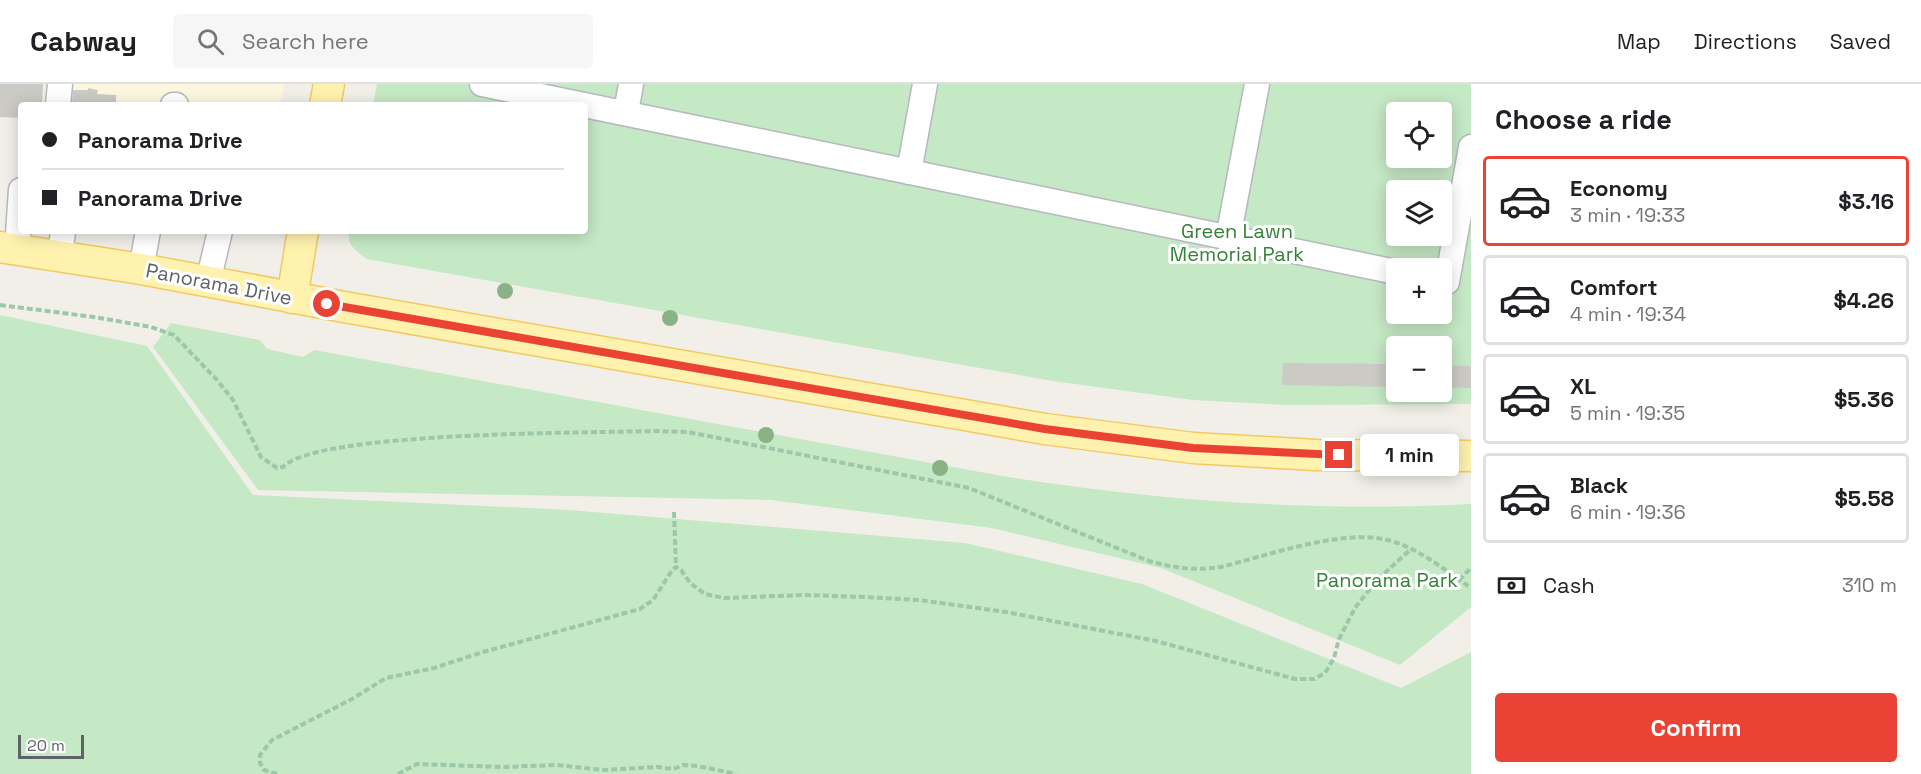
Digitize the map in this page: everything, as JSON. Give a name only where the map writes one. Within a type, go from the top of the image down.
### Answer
[{"type":"main road","points":[[326,102],[329,84]]},
{"type":"main road","points":[[292,298],[303,234]]},
{"type":"main road","name":"Panorama Drive","points":[[9,248],[62,244],[141,269],[292,298],[1045,429],[1193,448],[1316,455],[1471,456]]},
{"type":"lane","points":[[58,102],[60,84]]},
{"type":"lane","points":[[482,84],[575,102]]},
{"type":"lane","points":[[626,112],[631,84]]},
{"type":"lane","points":[[909,172],[926,84]]},
{"type":"lane","points":[[1228,238],[1257,84]]},
{"type":"lane","points":[[588,105],[1386,270]]},
{"type":"lane","points":[[1451,258],[1471,147]]},
{"type":"lane","points":[[9,248],[18,204]]},
{"type":"lane","points":[[141,269],[147,234]]},
{"type":"lane","points":[[208,282],[219,234]]},
{"type":"path","points":[[0,305],[105,319],[151,327],[174,335],[233,400],[261,456],[277,468],[283,467],[289,461],[339,447],[432,438],[688,432],[969,488],[1149,561],[1180,569],[1221,567],[1326,541],[1360,537],[1383,539],[1411,549],[1471,588]]},
{"type":"path","points":[[277,774],[264,770],[260,764],[260,755],[272,740],[352,699],[386,678],[434,668],[483,652],[640,609],[653,600],[676,567],[674,512]]},
{"type":"path","points":[[676,567],[690,583],[705,594],[724,598],[805,595],[919,600],[1006,612],[1156,641],[1295,679],[1314,679],[1325,673],[1334,658],[1339,639],[1355,608],[1376,581],[1411,549]]},
{"type":"path","points":[[1459,580],[1471,568]]},
{"type":"path","points":[[398,774],[417,764],[557,765],[603,770],[658,767],[673,769],[691,766],[736,774]]},
{"type":"shaded area","points":[[66,84],[284,84],[281,102],[63,102]]},
{"type":"green space","name":"Green Lawn Memorial Park","points":[[377,84],[1471,84],[1471,404],[1287,405],[1193,400],[1053,381],[367,259],[356,251],[349,240],[349,234],[588,234],[588,102],[374,102]]},
{"type":"green space","points":[[0,315],[147,346],[253,495],[569,510],[965,543],[1142,584],[1401,688],[1471,652],[1471,774],[0,774]]},
{"type":"green space","name":"Panorama Park","points":[[171,323],[260,340],[267,349],[303,357],[314,350],[1060,485],[1177,498],[1294,505],[1353,507],[1471,504],[1471,607],[1400,665],[1161,568],[992,528],[771,500],[258,490],[153,347]]},
{"type":"building","points":[[0,84],[43,84],[42,102],[18,102],[18,118],[0,117]]},
{"type":"building","points":[[88,88],[98,90],[97,94],[116,95],[116,102],[72,102],[73,90],[88,90]]},
{"type":"building","points":[[1283,363],[1386,364],[1386,387],[1282,385]]},
{"type":"building","points":[[1452,365],[1471,366],[1471,388],[1452,387]]},
{"type":"route","points":[[327,304],[1045,429],[1193,448],[1339,455]]}]
